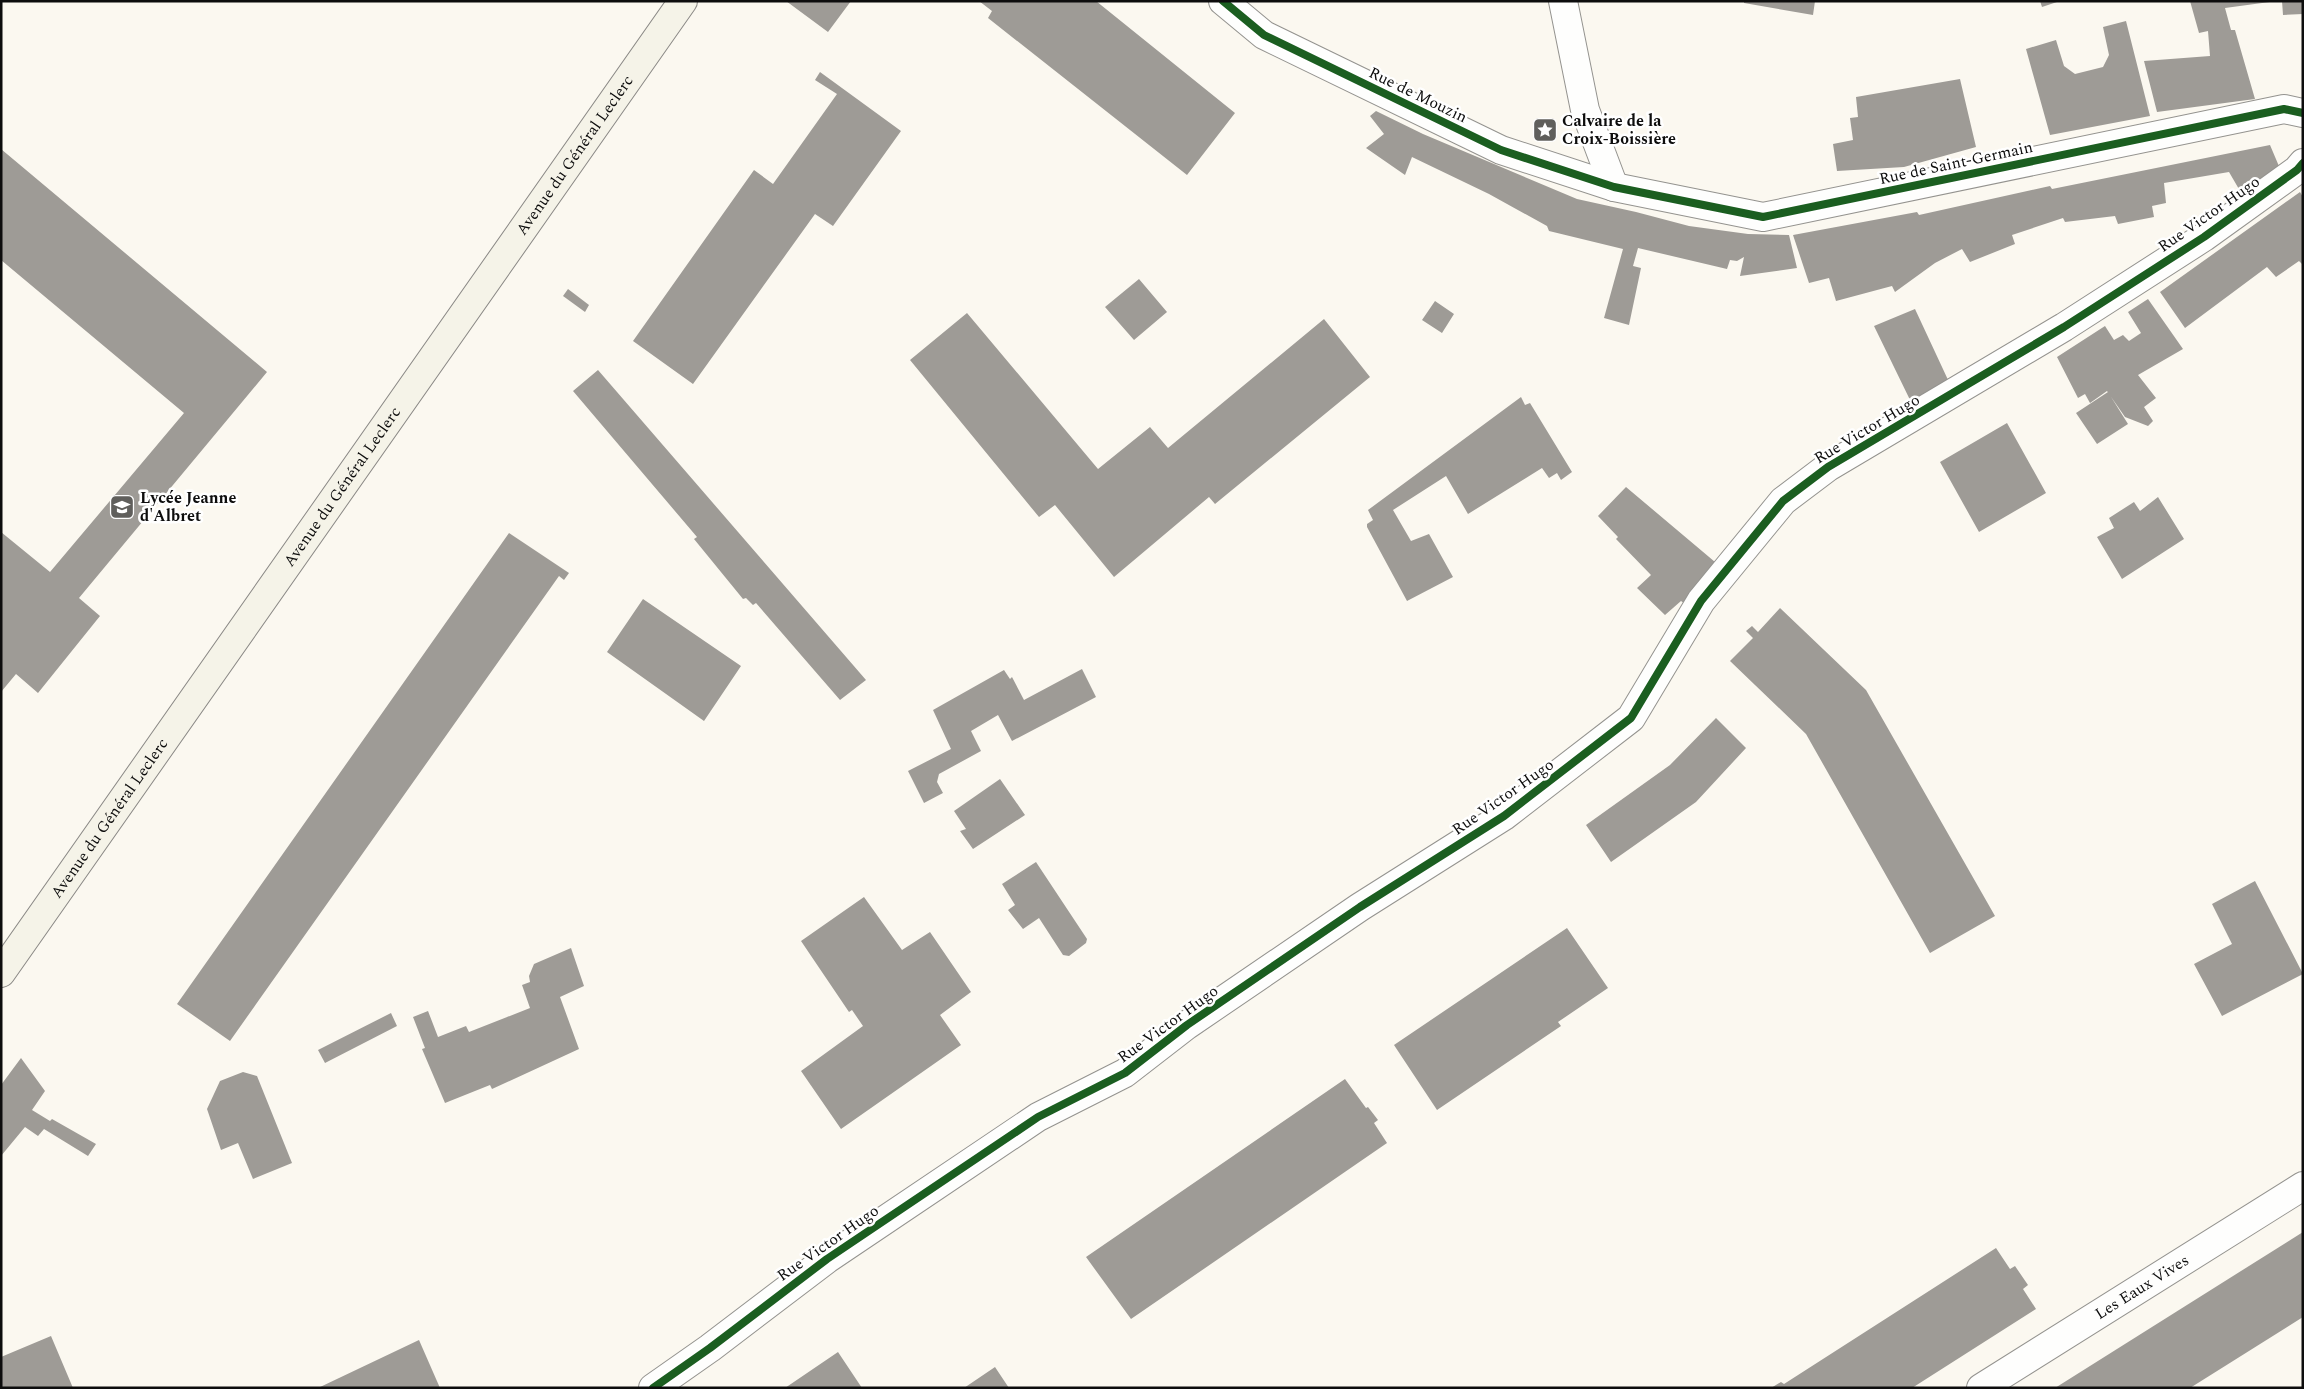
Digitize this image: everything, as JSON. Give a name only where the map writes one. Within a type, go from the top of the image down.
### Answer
[{"type":"main road","name":"Avenue du Général Leclerc","points":[[1,973],[683,1]]},
{"type":"street","name":"Rue de Mouzin","points":[[1223,1],[1264,35],[1500,150],[1614,187]]},
{"type":"street","points":[[1562,1],[1585,110],[1614,187]]},
{"type":"street","name":"Rue de Saint-Germain","points":[[1614,187],[1763,216],[2284,109],[2303,113]]},
{"type":"street","name":"Rue Victor Hugo","points":[[653,1388],[710,1348],[827,1259],[1038,1116],[1125,1073],[1187,1025],[1360,907],[1504,816],[1631,718],[1701,601],[1783,500],[1828,467],[2064,327],[2204,237],[2297,170],[2303,163]]},
{"type":"street","name":"Les Eaux Vives","points":[[1981,1388],[2303,1186]]},
{"type":"building","points":[[786,1],[851,1],[828,32]]},
{"type":"building","points":[[979,1],[1096,1],[1235,113],[1187,175],[988,18],[992,11]]},
{"type":"building","points":[[1744,1],[1815,1],[1813,15],[1744,3]]},
{"type":"building","points":[[2040,1],[2057,1],[2057,2],[2042,7]]},
{"type":"building","points":[[2190,1],[2277,1],[2225,8],[2231,30],[2235,30],[2255,99],[2157,112],[2144,61],[2210,56],[2208,31],[2199,33]]},
{"type":"building","points":[[2282,1],[2303,1],[2303,14],[2283,15]]},
{"type":"building","points":[[2126,21],[2150,116],[2050,135],[2026,49],[2056,40],[2064,66],[2075,74],[2103,67],[2109,55],[2103,27]]},
{"type":"building","points":[[820,72],[901,131],[833,226],[815,214],[693,384],[633,341],[754,170],[773,184],[837,94],[815,80]]},
{"type":"building","points":[[1960,79],[1976,147],[1904,167],[1837,171],[1833,144],[1853,140],[1850,118],[1858,117],[1856,97]]},
{"type":"building","points":[[1376,111],[1423,134],[1577,199],[1689,226],[1748,234],[1789,235],[1797,268],[1740,276],[1744,257],[1737,261],[1730,260],[1727,269],[1638,248],[1633,266],[1641,268],[1629,325],[1604,318],[1623,249],[1549,231],[1547,226],[1489,194],[1412,157],[1405,175],[1366,148],[1384,134],[1370,116]]},
{"type":"building","points":[[2270,145],[2281,171],[2243,196],[2229,172],[2164,183],[2166,203],[2152,206],[2154,217],[2118,224],[2115,216],[2065,222],[2063,218],[2012,235],[2015,244],[1970,262],[1962,249],[1935,263],[1895,292],[1892,286],[1836,301],[1829,278],[1809,283],[1793,235],[1917,212],[1919,215],[2050,186],[2052,189]]},
{"type":"building","points":[[1,149],[267,372],[79,598],[100,616],[38,693],[16,674],[1,692],[1,532],[50,572],[184,413],[1,260]]},
{"type":"building","points":[[2300,192],[2303,197],[2303,265],[2299,261],[2276,277],[2267,267],[2185,328],[2160,292]]},
{"type":"building","points":[[1139,279],[1167,312],[1134,340],[1105,307]]},
{"type":"building","points":[[568,289],[589,305],[585,312],[563,296]]},
{"type":"building","points":[[2148,299],[2183,349],[2138,375],[2156,398],[2144,407],[2153,421],[2148,426],[2125,417],[2107,391],[2090,403],[2085,394],[2078,398],[2057,357],[2105,326],[2114,340],[2123,335],[2129,341],[2141,333],[2128,312]]},
{"type":"building","points":[[1435,301],[1454,314],[1442,333],[1422,320]]},
{"type":"building","points":[[1915,309],[1949,382],[1912,404],[1874,326]]},
{"type":"building","points":[[967,313],[1098,469],[1150,427],[1168,448],[1324,319],[1370,377],[1215,504],[1209,497],[1114,577],[1055,505],[1039,517],[910,360]]},
{"type":"building","points":[[598,370],[866,680],[840,700],[756,603],[753,605],[746,598],[743,599],[694,539],[697,537],[573,391]]},
{"type":"building","points":[[2108,392],[2128,424],[2097,444],[2076,413]]},
{"type":"building","points":[[1521,397],[1525,405],[1530,403],[1572,472],[1561,480],[1557,473],[1549,478],[1542,468],[1468,514],[1446,476],[1393,510],[1411,541],[1429,534],[1453,577],[1407,601],[1367,527],[1367,524],[1373,520],[1368,510]]},
{"type":"building","points":[[2007,423],[2046,493],[1979,532],[1940,462]]},
{"type":"building","points":[[1626,487],[1715,562],[1688,606],[1681,601],[1665,615],[1637,588],[1651,575],[1616,539],[1618,537],[1598,516]]},
{"type":"building","points":[[2158,497],[2184,539],[2122,579],[2097,537],[2114,528],[2109,518],[2134,502],[2140,511]]},
{"type":"building","points":[[509,533],[569,573],[564,580],[559,576],[230,1041],[177,1004]]},
{"type":"building","points":[[643,599],[741,666],[704,721],[607,652]]},
{"type":"building","points":[[1780,608],[1866,690],[1995,916],[1930,953],[1806,734],[1730,661],[1753,638],[1746,631],[1752,626],[1758,632]]},
{"type":"building","points":[[1082,669],[1096,697],[1012,741],[998,715],[971,731],[981,751],[939,774],[937,782],[943,793],[924,803],[908,771],[951,749],[933,710],[1004,670],[1010,679],[1012,677],[1024,700]]},
{"type":"building","points":[[1716,718],[1746,748],[1696,802],[1611,862],[1586,825],[1670,765]]},
{"type":"building","points":[[1000,779],[1025,815],[973,849],[960,831],[966,829],[954,811]]},
{"type":"building","points":[[1036,862],[1087,939],[1086,943],[1069,956],[1063,955],[1039,918],[1023,929],[1008,910],[1015,905],[1002,884]]},
{"type":"building","points":[[2255,881],[2303,974],[2222,1016],[2194,964],[2232,944],[2212,904]]},
{"type":"building","points":[[864,897],[902,950],[930,932],[971,992],[940,1015],[961,1045],[841,1129],[801,1071],[863,1026],[852,1010],[849,1012],[801,941]]},
{"type":"building","points":[[1567,928],[1608,988],[1558,1022],[1561,1026],[1437,1110],[1394,1045]]},
{"type":"building","points":[[571,948],[584,986],[560,997],[579,1049],[492,1089],[490,1085],[445,1103],[422,1049],[425,1048],[413,1017],[428,1011],[438,1037],[466,1026],[469,1032],[530,1008],[522,985],[530,982],[529,976],[534,964]]},
{"type":"building","points":[[391,1013],[397,1026],[325,1063],[318,1050]]},
{"type":"building","points":[[21,1058],[45,1091],[32,1110],[96,1144],[88,1156],[44,1129],[38,1136],[25,1127],[1,1156],[1,1085]]},
{"type":"building","points":[[243,1072],[257,1076],[292,1163],[253,1179],[238,1143],[221,1150],[207,1109],[220,1081]]},
{"type":"building","points":[[1345,1079],[1366,1108],[1368,1107],[1378,1120],[1374,1123],[1387,1143],[1131,1319],[1086,1257]]},
{"type":"building","points":[[2303,1232],[2303,1317],[2190,1388],[2055,1388]]},
{"type":"building","points":[[1996,1248],[2010,1269],[2015,1266],[2028,1285],[2023,1289],[2036,1309],[1912,1388],[1771,1388],[1781,1382],[1784,1384]]},
{"type":"building","points":[[51,1336],[73,1388],[1,1388],[1,1357]]},
{"type":"building","points":[[419,1340],[440,1388],[318,1388]]},
{"type":"building","points":[[838,1352],[862,1388],[785,1388]]},
{"type":"building","points":[[995,1367],[1009,1388],[964,1388]]},
{"type":"cycle path","points":[[1223,1],[1264,35],[1501,150],[1614,187],[1763,217],[2284,109],[2303,113]]},
{"type":"cycle path","points":[[653,1388],[710,1348],[827,1259],[1038,1117],[1125,1073],[1187,1025],[1360,907],[1504,816],[1631,718],[1701,601],[1783,501],[1828,467],[2064,327],[2204,237],[2297,170],[2303,163]]},
{"type":"place","name":"Calvaire de la Croix-Boissière","points":[[1545,130]]},
{"type":"place","name":"Lycée Jeanne d'Albret","points":[[122,507]]}]
